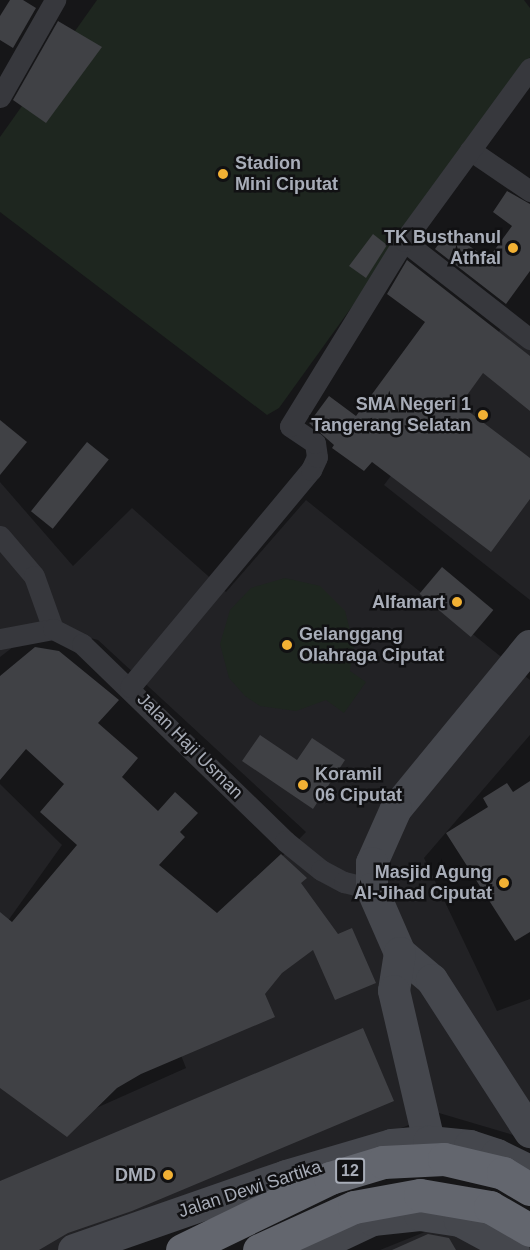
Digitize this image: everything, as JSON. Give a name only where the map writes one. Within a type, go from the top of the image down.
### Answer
[{"type":"highway","name":"12","points":[[182,1250],[330,1178],[383,1162],[444,1159],[503,1173],[530,1189]]},
{"type":"highway","name":"12","points":[[259,1250],[354,1207],[420,1195],[490,1207],[530,1230]]},
{"type":"main road","points":[[530,647],[396,809],[372,863],[372,889],[400,953],[432,980],[530,1132]]},
{"type":"main road","points":[[400,953],[394,991],[429,1142]]},
{"type":"main road","name":"Jalan Dewi Sartika","points":[[83,1247],[392,1145],[429,1142],[470,1146],[530,1171]]},
{"type":"main road","points":[[309,1250],[373,1220],[420,1215],[460,1221],[514,1250]]},
{"type":"street","points":[[0,97],[54,0]]},
{"type":"street","points":[[130,687],[311,470],[317,457],[315,443],[290,426],[404,241],[530,68]]},
{"type":"street","points":[[471,150],[530,191]]},
{"type":"street","points":[[404,241],[530,339]]},
{"type":"street","points":[[0,536],[34,576],[53,629],[0,639]]},
{"type":"street","name":"Jalan Haji Usman","points":[[53,629],[82,644],[130,687],[285,841],[328,874],[372,889]]},
{"type":"shaded area","name":"Stadion Mini Ciputat","points":[[97,0],[524,0],[530,8],[530,57],[526,65],[279,408],[267,415],[0,212],[0,137]]},
{"type":"shaded area","name":"SMA Negeri 1 Tangerang Selatan","points":[[503,326],[530,346],[530,600],[384,485]]},
{"type":"shaded area","points":[[0,482],[73,566],[132,508],[226,592],[306,500],[530,680],[530,735],[424,858],[497,1011],[530,999],[530,1140],[439,1113],[94,1250],[0,1250],[0,1055],[76,1117],[186,1068],[154,987],[306,832],[98,640],[42,625],[0,657]]},
{"type":"shaded area","name":"Gelanggang Olahraga Ciputat","points":[[285,578],[320,586],[345,611],[354,646],[350,671],[366,682],[344,713],[326,700],[296,711],[260,706],[245,696],[229,678],[220,644],[230,610],[251,588]]},
{"type":"shaded area","points":[[0,784],[62,845],[0,932]]},
{"type":"shaded area","points":[[442,1225],[506,1250],[380,1250]]},
{"type":"building","points":[[10,0],[23,0],[36,8],[13,48],[0,40],[0,16]]},
{"type":"building","points":[[58,21],[102,47],[46,123],[13,100]]},
{"type":"building","name":"TK Busthanul Athfal","points":[[507,191],[530,204],[530,271],[506,304],[435,249],[448,231],[488,259],[512,226],[493,212]]},
{"type":"building","points":[[373,234],[387,245],[366,278],[349,266]]},
{"type":"building","points":[[407,260],[530,356],[530,411],[483,373],[460,405],[530,458],[530,499],[491,552],[372,462],[364,471],[332,448],[334,445],[309,423],[329,396],[356,416],[425,322],[387,294]]},
{"type":"building","points":[[0,420],[27,442],[0,475]]},
{"type":"building","points":[[87,442],[109,460],[53,529],[31,511]]},
{"type":"building","name":"Alfamart","points":[[442,567],[493,610],[471,637],[420,594]]},
{"type":"building","points":[[35,647],[59,651],[119,700],[98,723],[138,758],[122,777],[158,811],[175,792],[198,813],[180,832],[185,837],[159,865],[217,913],[281,854],[307,878],[301,883],[338,934],[352,928],[376,983],[335,1000],[313,950],[282,973],[265,994],[275,1017],[141,1074],[117,1088],[67,1137],[0,1088],[0,912],[12,922],[77,845],[40,812],[64,784],[26,749],[0,780],[0,676]]},
{"type":"building","name":"Koramil 06 Ciputat","points":[[260,735],[297,760],[312,738],[345,760],[313,809],[242,761]]},
{"type":"building","name":"Masjid Agung Al-Jihad Ciputat","points":[[530,781],[530,932],[515,941],[446,833],[488,807],[483,798],[507,783],[513,792]]},
{"type":"building","points":[[363,1028],[394,1101],[132,1211],[68,1233],[39,1250],[0,1250],[0,1181]]},
{"type":"building","points":[[428,1234],[449,1238],[456,1250],[392,1250]]},
{"type":"place","name":"Stadion Mini Ciputat","points":[[223,174]]},
{"type":"place","name":"TK Busthanul Athfal","points":[[513,248]]},
{"type":"place","name":"SMA Negeri 1 Tangerang Selatan","points":[[483,415]]},
{"type":"place","name":"Alfamart","points":[[457,602]]},
{"type":"place","name":"Gelanggang Olahraga Ciputat","points":[[287,645]]},
{"type":"place","name":"Koramil 06 Ciputat","points":[[303,785]]},
{"type":"place","name":"Masjid Agung Al-Jihad Ciputat","points":[[504,883]]},
{"type":"place","name":"DMD","points":[[168,1175]]}]
